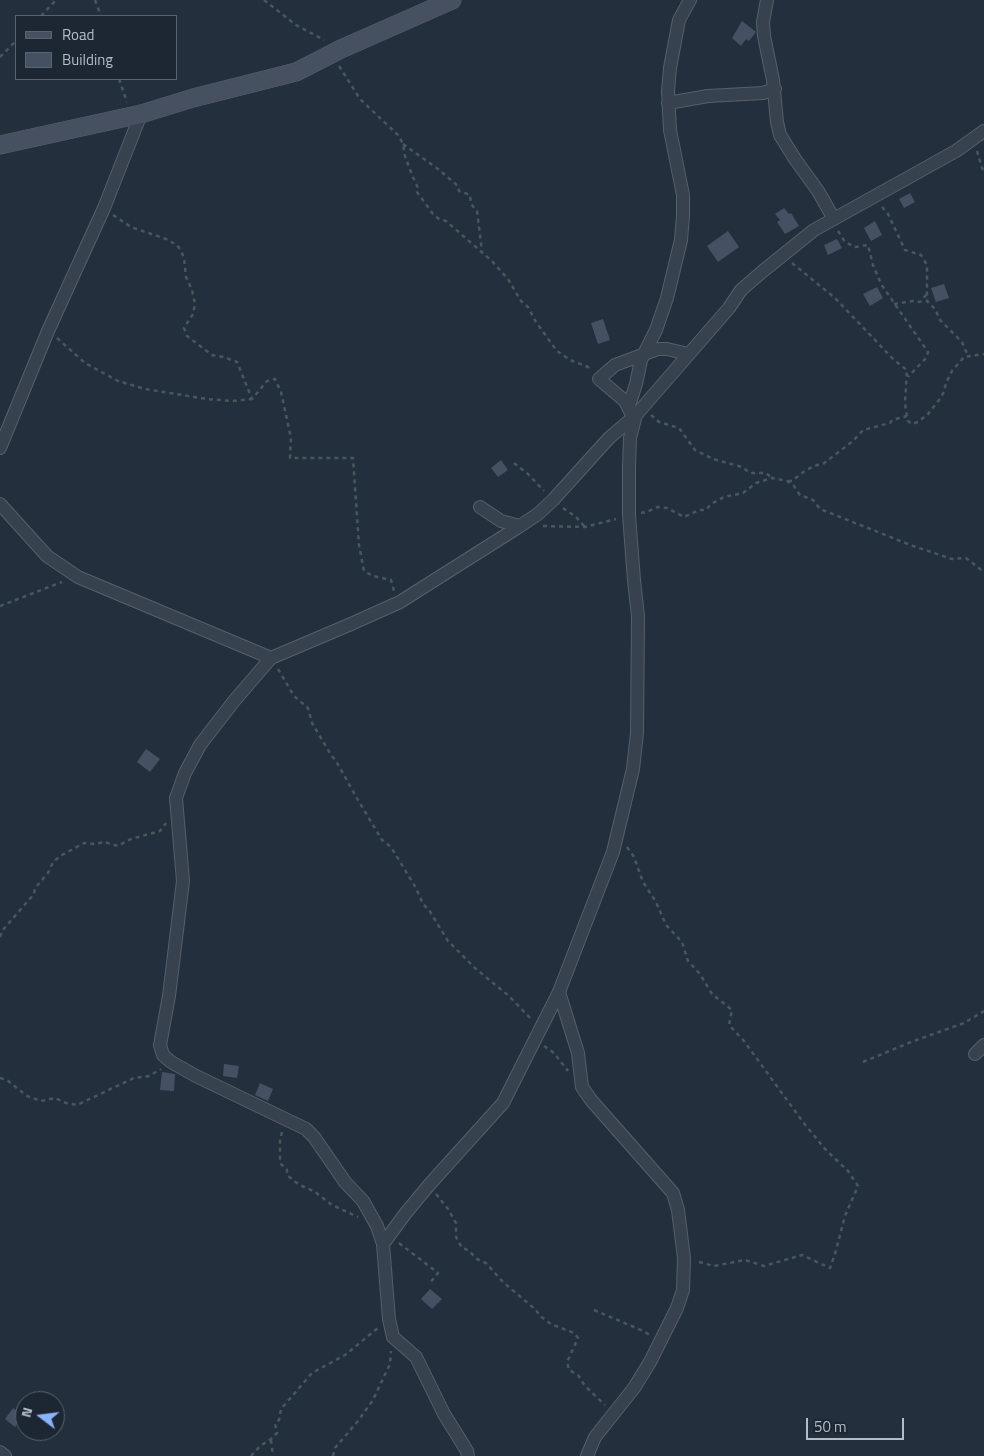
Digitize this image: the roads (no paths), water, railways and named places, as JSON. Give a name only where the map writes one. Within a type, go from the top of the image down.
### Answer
[{"type":"street","points":[[0,146],[141,114],[193,98],[296,72],[431,4],[452,0]]},
{"type":"street","points":[[386,1240],[429,1185],[503,1103],[558,992],[613,852],[618,833],[633,769],[637,723],[638,616],[629,515],[630,438],[644,354],[656,330],[667,298],[681,240],[684,216],[683,195],[673,149],[668,103],[670,68],[679,20],[690,0]]},
{"type":"street","points":[[767,0],[763,22],[764,36],[780,135],[818,191],[831,220]]},
{"type":"street","points":[[668,103],[708,96],[763,93],[774,89]]},
{"type":"street","points":[[0,448],[48,331],[104,208],[141,114]]},
{"type":"street","points":[[468,1456],[467,1451],[444,1414],[416,1357],[393,1337],[389,1319],[386,1240],[363,1201],[345,1182],[318,1143],[306,1130],[171,1062],[163,1055],[160,1045],[169,996],[183,881],[176,798],[200,746],[234,701],[271,658],[400,602],[538,514],[688,354],[729,308],[741,290],[814,230],[969,142],[984,131]]},
{"type":"street","points":[[635,411],[599,379],[615,365],[644,354],[663,349],[688,354]]},
{"type":"street","points":[[0,504],[47,556],[78,577],[271,658]]},
{"type":"street","points":[[480,507],[501,522],[520,526]]},
{"type":"street","points":[[558,992],[578,1053],[582,1087],[591,1100],[673,1192],[678,1210],[684,1258],[683,1290],[677,1308],[650,1362],[634,1388],[595,1437],[587,1456]]},
{"type":"street","points":[[0,1452],[5,1456]]}]
